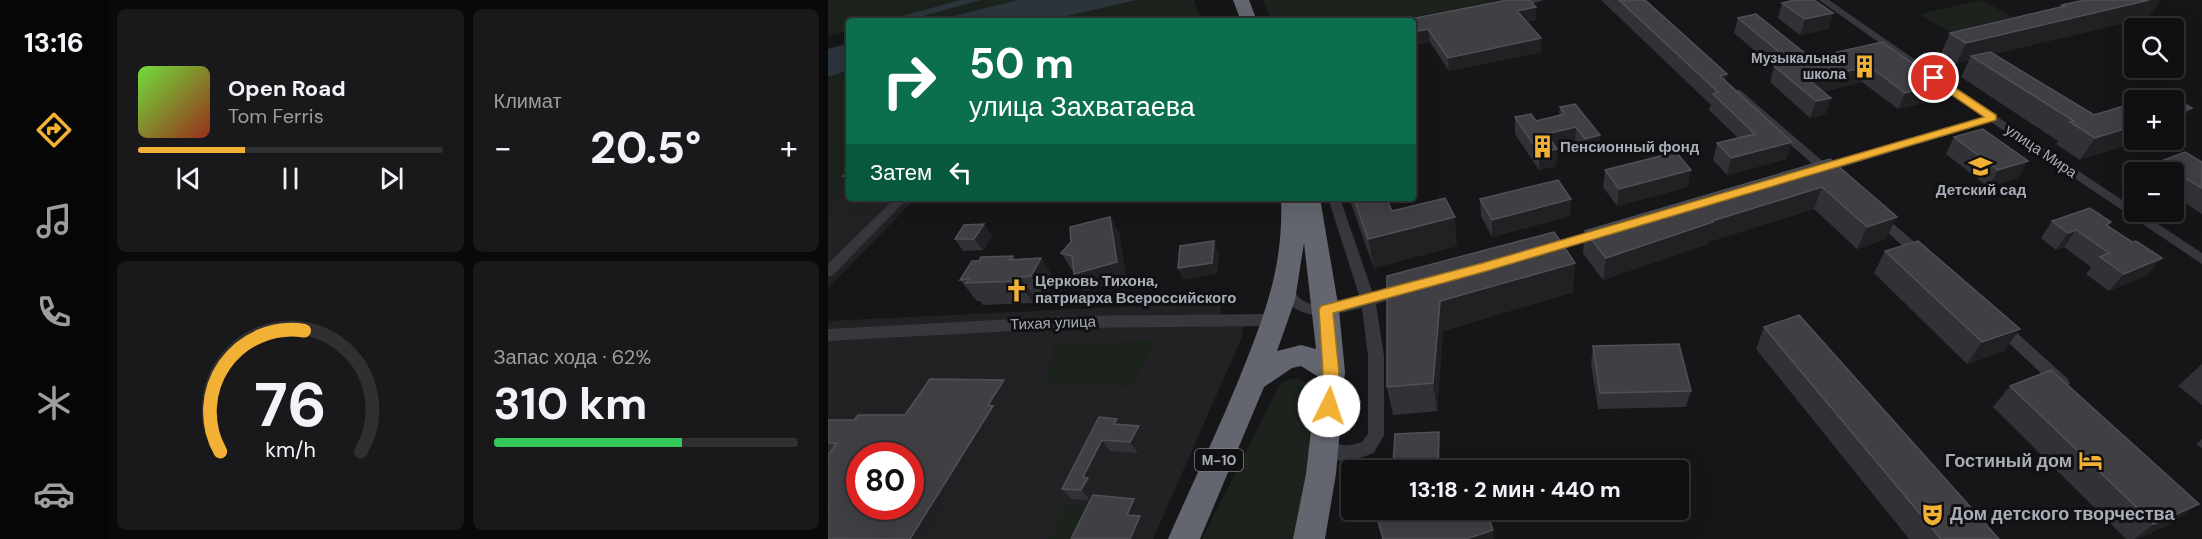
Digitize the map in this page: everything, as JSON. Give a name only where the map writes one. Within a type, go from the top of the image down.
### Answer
[{"type":"highway","points":[[1228,0],[1235,18]]},
{"type":"highway","points":[[1242,0],[1249,18]]},
{"type":"highway","name":"М-10","points":[[1184,539],[1278,320],[1286,291],[1302,206]]},
{"type":"highway","name":"М-10","points":[[1302,206],[1326,310],[1331,372],[1324,446],[1309,539]]},
{"type":"highway","points":[[1252,380],[1277,364],[1306,355],[1321,362],[1331,372]]},
{"type":"street","points":[[1502,7],[1541,0]]},
{"type":"street","name":"улица Мира","points":[[1823,0],[1992,118],[2202,259]]},
{"type":"street","points":[[1731,87],[1842,184]]},
{"type":"street","points":[[1809,173],[1992,118]]},
{"type":"street","points":[[828,272],[899,201]]},
{"type":"street","points":[[1324,446],[1336,453],[1349,454],[1368,447],[1376,435],[1376,356],[1368,300],[1335,201]]},
{"type":"street","points":[[1868,207],[1937,269]]},
{"type":"street","points":[[1528,254],[1618,228]]},
{"type":"street","points":[[1286,291],[1296,303],[1303,307],[1326,310],[1418,286]]},
{"type":"street","points":[[1989,316],[2075,394]]},
{"type":"street","name":"Тихая улица","points":[[828,335],[1067,322],[1278,320]]},
{"type":"shaded area","points":[[828,0],[960,0],[895,18],[846,18],[846,32],[828,36]]},
{"type":"shaded area","points":[[960,0],[981,0],[916,18],[895,18]]},
{"type":"shaded area","points":[[981,0],[1018,0],[944,18],[916,18]]},
{"type":"shaded area","points":[[1018,0],[1137,0],[1058,18],[944,18]]},
{"type":"shaded area","points":[[1137,0],[1194,0],[1200,18],[1058,18]]},
{"type":"shaded area","points":[[1263,0],[1497,0],[1408,18],[1270,18]]},
{"type":"shaded area","points":[[1982,0],[2012,17],[1950,32],[1919,14]]},
{"type":"shaded area","points":[[846,44],[846,71],[828,77],[828,49]]},
{"type":"shaded area","points":[[846,71],[846,184],[828,201],[828,77]]},
{"type":"shaded area","points":[[846,184],[846,201],[913,201],[828,288],[828,201]]},
{"type":"shaded area","points":[[1221,302],[1220,317],[1243,325],[1242,337],[1153,539],[828,539],[828,321]]},
{"type":"shaded area","points":[[1157,340],[1132,387],[1047,383],[1053,344]]},
{"type":"shaded area","points":[[1297,378],[1306,382],[1309,388],[1309,471],[1298,539],[1202,539],[1279,386],[1284,381]]},
{"type":"shaded area","points":[[1064,506],[1087,507],[1071,539],[1048,539]]},
{"type":"building","points":[[1507,0],[1529,0],[1536,7],[1517,11],[1541,38],[1448,58],[1428,29],[1416,31],[1415,18]]},
{"type":"building","points":[[1619,0],[1645,0],[1727,74],[1720,76],[1792,142],[1731,158],[1717,143],[1755,134],[1713,94],[1718,92]]},
{"type":"building","points":[[1814,0],[1833,13],[1805,19],[1782,3]]},
{"type":"building","points":[[2085,0],[2149,0],[1966,43],[1950,33],[2065,6],[2062,5]]},
{"type":"building","points":[[1756,14],[1811,58],[1882,42],[1942,84],[1905,93],[1869,66],[1809,80],[1831,98],[1816,101],[1774,66],[1791,62],[1738,18]]},
{"type":"building","points":[[1990,52],[2094,115],[2124,106],[2124,129],[2095,138],[2070,122],[2074,121],[1971,56]]},
{"type":"building","points":[[1575,104],[1600,135],[1585,139],[1576,127],[1546,134],[1557,149],[1539,153],[1515,117],[1531,114],[1536,121],[1565,114],[1560,107]]},
{"type":"building","points":[[2184,104],[2192,108],[2184,111]]},
{"type":"building","points":[[1983,129],[2028,161],[1998,170],[1954,137]]},
{"type":"building","points":[[1676,152],[1691,170],[1619,189],[1605,170]]},
{"type":"building","points":[[2185,152],[2202,162],[2202,188],[2184,177],[2184,162],[2159,162]]},
{"type":"building","points":[[1830,159],[1897,217],[1867,227],[1822,187],[1712,221],[1606,258],[1585,231]]},
{"type":"building","points":[[1558,180],[1571,199],[1492,220],[1480,199]]},
{"type":"building","points":[[1445,198],[1455,217],[1368,239],[1355,201],[1387,201],[1392,211]]},
{"type":"building","points":[[2090,208],[2111,222],[2106,225],[2162,258],[2124,274],[2100,257],[2109,253],[2076,230],[2068,233],[2052,221]]},
{"type":"building","points":[[1110,217],[1117,262],[1074,274],[1072,256],[1061,253],[1071,242],[1070,227]]},
{"type":"building","points":[[984,224],[974,239],[955,239],[964,225]]},
{"type":"building","points":[[1554,232],[1575,263],[1440,301],[1433,383],[1387,387],[1387,276]]},
{"type":"building","points":[[1214,241],[1212,263],[1178,268],[1180,246]]},
{"type":"building","points":[[1918,241],[2020,329],[1982,342],[1885,251]]},
{"type":"building","points":[[1013,256],[1010,260],[1041,258],[1031,276],[1020,277],[1018,281],[966,283],[969,279],[960,280],[972,261],[979,261],[981,257]]},
{"type":"building","points":[[1799,315],[1999,539],[1941,539],[1764,327]]},
{"type":"building","points":[[1679,344],[1691,391],[1600,393],[1593,346]]},
{"type":"building","points":[[2051,370],[2199,504],[2154,524],[2010,386]]},
{"type":"building","points":[[930,379],[1004,380],[988,405],[993,406],[924,517],[924,442],[846,442],[846,520],[922,520],[910,539],[828,539],[828,455],[837,443],[828,443],[828,420],[854,420],[858,415],[905,415]]},
{"type":"building","points":[[1099,417],[1117,419],[1114,424],[1139,426],[1130,442],[1102,440],[1083,477],[1088,478],[1081,490],[1062,489]]},
{"type":"building","points":[[1439,432],[1438,460],[1393,460],[1395,434]]},
{"type":"building","points":[[1093,495],[1134,499],[1127,515],[1140,516],[1130,539],[1071,539]]},
{"type":"building","points":[[1490,520],[1493,530],[1466,539],[1383,539],[1378,521]]},
{"type":"place","name":"Музыкальная школа","points":[[1864,66]]},
{"type":"place","name":"Пенсионный фонд","points":[[1542,147]]},
{"type":"place","name":"Детский сад","points":[[1981,166]]},
{"type":"place","name":"Церковь Тихона, патриарха Всероссийского","points":[[1017,290]]},
{"type":"place","name":"Гостиный дом","points":[[2090,461]]},
{"type":"place","name":"Дом детского творчества","points":[[1932,514]]},
{"type":"route","points":[[1329,406],[1331,372],[1326,310],[1483,268],[1992,118],[1934,78]]}]
